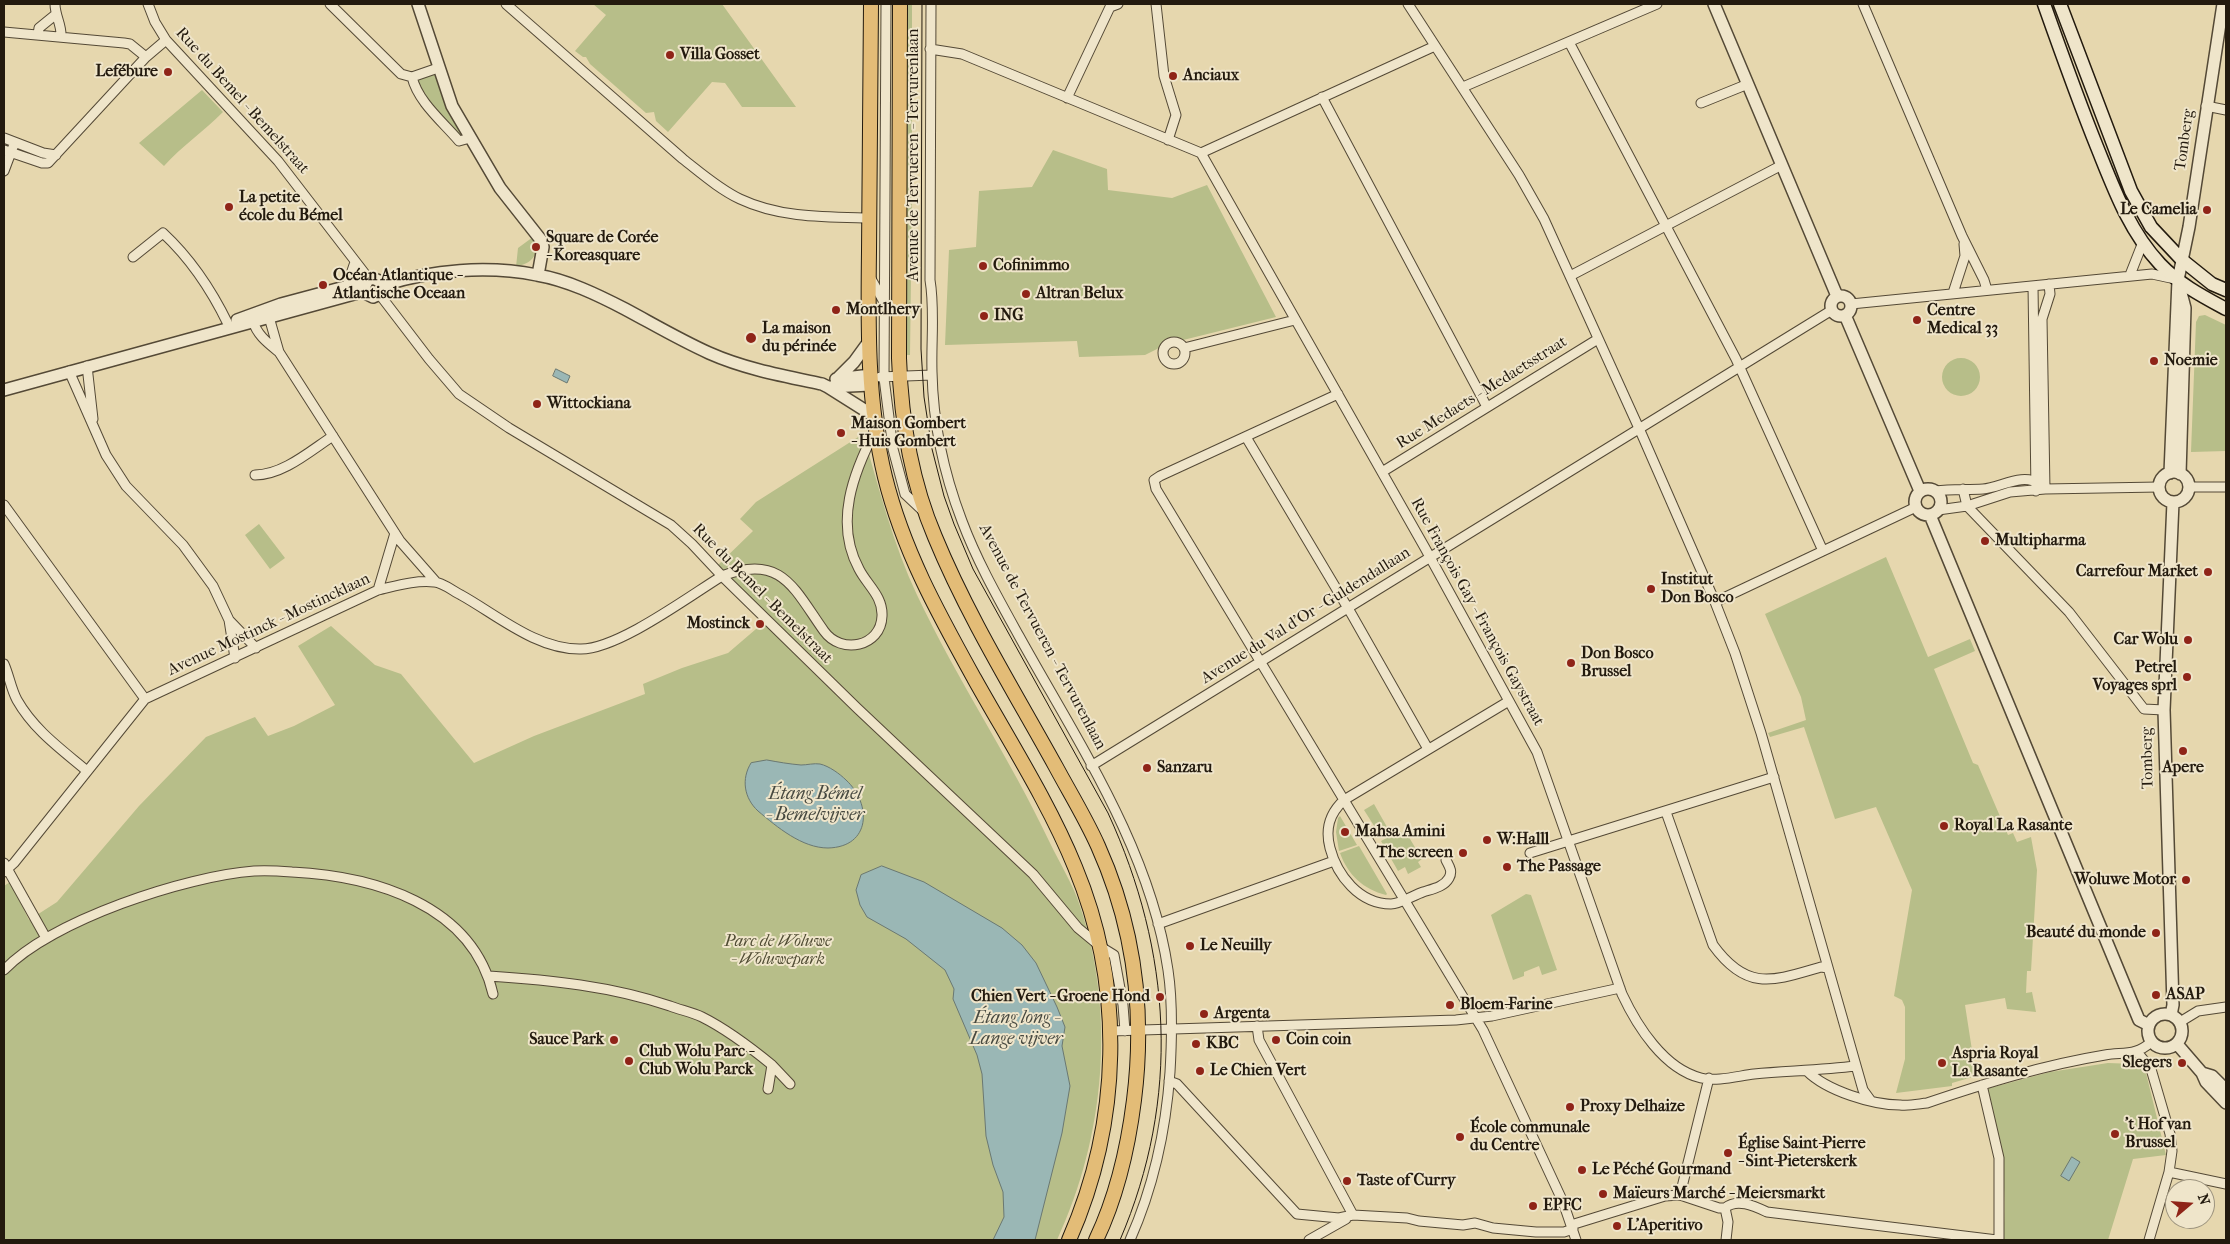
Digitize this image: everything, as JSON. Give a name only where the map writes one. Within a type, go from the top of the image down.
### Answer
[{"type":"main road","name":"Avenue de Tervueren - Tervurenlaan","points":[[871,4],[868,274],[870,340],[875,379],[875,423],[892,502],[914,564],[936,609],[1053,821],[1080,880],[1125,1031],[1137,1079],[1130,1133],[1116,1190],[1096,1240]]},
{"type":"main road","name":"Avenue de Tervueren - Tervurenlaan","points":[[900,4],[900,377],[901,400],[909,457],[925,512],[956,584],[1098,845],[1110,875],[1128,936],[1137,987],[1110,1078],[1099,1148],[1084,1202],[1069,1240]]},
{"type":"main road","points":[[2044,4],[2123,212],[2160,264],[2197,293],[2226,309]]},
{"type":"main road","points":[[2060,4],[2131,191],[2151,227],[2182,260],[2212,284],[2226,290]]},
{"type":"street","points":[[55,4],[55,15],[62,29],[61,37]]},
{"type":"street","name":"Rue du Bemel - Bemelstraat","points":[[148,4],[155,22],[166,40],[278,160],[355,262],[367,284]]},
{"type":"street","points":[[330,4],[401,74],[412,77],[438,68]]},
{"type":"street","points":[[418,4],[452,106],[500,188],[541,240],[543,248],[538,275]]},
{"type":"street","points":[[506,4],[683,159],[712,182],[739,198],[784,214],[869,218]]},
{"type":"street","name":"Avenue de Tervueren - Tervurenlaan","points":[[886,4],[884,302],[875,379],[905,494],[925,512]]},
{"type":"street","name":"Avenue de Tervueren - Tervurenlaan","points":[[931,4],[930,280],[932,296],[932,375],[940,447],[951,490],[967,534],[1000,602],[1091,766],[1127,837],[1158,924],[1168,972],[1172,1028],[1165,1118],[1156,1161],[1142,1210],[1130,1240]]},
{"type":"street","points":[[1067,98],[1110,7],[1116,4]]},
{"type":"street","points":[[1156,4],[1164,76],[1176,115],[1168,140]]},
{"type":"street","points":[[1408,4],[1519,175],[1544,219],[1639,428],[1715,602],[1735,653],[1774,777],[1862,1090],[1871,1101]]},
{"type":"street","points":[[1463,87],[1657,4]]},
{"type":"street","points":[[1714,4],[1837,296]]},
{"type":"street","points":[[1863,4],[1987,290]]},
{"type":"street","name":"Tomberg","points":[[2175,473],[2178,280],[2223,4]]},
{"type":"street","points":[[38,35],[39,28],[55,15]]},
{"type":"street","points":[[4,32],[130,44],[146,57]]},
{"type":"street","points":[[7,151],[45,164],[56,155],[146,57],[166,40]]},
{"type":"street","points":[[1569,42],[1739,367],[1823,551]]},
{"type":"street","points":[[930,49],[962,54],[1201,153],[1435,46]]},
{"type":"street","points":[[412,77],[414,86],[421,97],[459,141],[470,138]]},
{"type":"street","points":[[1701,103],[1748,84]]},
{"type":"street","points":[[1322,97],[1487,407]]},
{"type":"street","points":[[2081,105],[2097,100]]},
{"type":"street","points":[[2206,106],[2226,110]]},
{"type":"street","points":[[4,138],[43,153],[56,155]]},
{"type":"street","points":[[4,171],[7,151],[15,142]]},
{"type":"street","name":"Rue François Gay - François Gaystraat","points":[[1201,153],[1382,472],[1536,752],[1620,988],[1635,1020],[1663,1055],[1682,1069],[1700,1078],[1709,1078]]},
{"type":"street","points":[[1570,276],[1782,164]]},
{"type":"street","points":[[133,257],[162,234],[182,252],[200,274],[228,324]]},
{"type":"street","points":[[1953,293],[1965,256],[1962,236]]},
{"type":"street","points":[[2130,276],[2143,242]]},
{"type":"street","points":[[347,286],[355,262]]},
{"type":"street","points":[[367,284],[373,297],[382,290],[420,276],[477,270],[538,275],[588,292],[711,354],[769,373],[825,386],[875,379],[932,375]]},
{"type":"street","name":"Avenue de Tervueren - Tervurenlaan","points":[[868,274],[884,302]]},
{"type":"street","points":[[1851,304],[2154,274],[2178,280]]},
{"type":"street","points":[[4,390],[213,332],[228,324],[367,284],[376,278],[382,290]]},
{"type":"street","points":[[213,332],[219,332],[253,321],[264,314],[347,286],[367,284]]},
{"type":"street","points":[[2039,487],[2039,388],[2042,318],[2050,294],[2049,284]]},
{"type":"street","points":[[2033,286],[2039,388]]},
{"type":"street","name":"Rue du Bemel - Bemelstraat","points":[[382,290],[429,359],[459,394],[509,428],[671,525],[857,708],[1033,874],[1078,928],[1101,947]]},
{"type":"street","points":[[1837,296],[1846,296],[1851,304],[1850,310],[1846,315],[1839,316],[1832,310],[1832,300],[1837,296]]},
{"type":"street","name":"Avenue du Val d'Or - Guldendallaan","points":[[1091,766],[1832,310]]},
{"type":"street","points":[[264,314],[279,352],[395,533],[436,582],[536,638],[555,646],[582,650],[603,645],[623,637],[722,576],[749,568],[770,570],[784,579],[800,595],[828,637],[834,642],[854,646],[870,640],[881,622],[881,605],[856,563],[849,544],[846,524],[851,488],[875,423],[825,386]]},
{"type":"street","points":[[1846,315],[1920,491]]},
{"type":"street","points":[[1184,348],[1295,320]]},
{"type":"street","points":[[253,321],[255,330],[279,352]]},
{"type":"street","name":"Rue Medaets - Medaetsstraat","points":[[1382,472],[1598,339]]},
{"type":"street","points":[[825,386],[840,376],[854,362],[870,340]]},
{"type":"street","points":[[87,366],[93,424]]},
{"type":"street","points":[[70,371],[106,455],[126,486],[183,545],[213,586],[229,620],[235,658]]},
{"type":"street","points":[[840,376],[875,379]]},
{"type":"street","points":[[1338,394],[1154,480],[1156,488],[1476,1018],[1563,1202],[1576,1240]]},
{"type":"street","points":[[255,475],[268,475],[283,468],[333,436]]},
{"type":"street","points":[[1246,437],[1348,608],[1428,749]]},
{"type":"street","points":[[2175,473],[2186,479],[2189,487],[2184,498],[2173,502],[2165,498],[2159,487],[2163,476],[2175,473]]},
{"type":"street","points":[[2039,487],[2012,481],[1985,489],[1936,491],[1928,488],[1920,491],[1915,498],[1916,507],[1922,514],[1968,506],[2010,492],[2039,487],[2159,487]]},
{"type":"street","points":[[2189,487],[2226,486]]},
{"type":"street","points":[[1963,489],[1968,506],[2068,612],[2144,709],[2164,710]]},
{"type":"street","points":[[1934,512],[1941,500],[1936,491]]},
{"type":"street","name":"Tomberg","points":[[2173,502],[2164,710],[2173,1005],[2175,1018]]},
{"type":"street","points":[[4,505],[145,699]]},
{"type":"street","points":[[1715,602],[1916,507]]},
{"type":"street","points":[[1934,512],[2135,1012],[2139,1020],[2149,1024]]},
{"type":"street","points":[[378,590],[395,533]]},
{"type":"street","name":"Avenue Mostinck - Mostincklaan","points":[[5,868],[14,863],[145,699],[378,590],[403,584],[436,582]]},
{"type":"street","points":[[229,620],[256,648]]},
{"type":"street","points":[[4,664],[16,698],[30,722],[46,738],[87,771]]},
{"type":"street","points":[[1446,860],[1451,870],[1449,878],[1442,885],[1392,904],[1376,900],[1362,894],[1345,880],[1334,861],[1329,844],[1329,818],[1344,800],[1509,701]]},
{"type":"street","points":[[1530,853],[1774,777]]},
{"type":"street","points":[[1666,812],[1713,945],[1724,960],[1743,974],[1760,979],[1773,980],[1821,967],[1828,968]]},
{"type":"street","points":[[1158,924],[1334,861]]},
{"type":"street","points":[[5,868],[46,938]]},
{"type":"street","points":[[4,970],[32,946],[46,938],[119,905],[185,884],[254,871],[319,873],[358,880],[398,892],[437,913],[460,933],[482,961],[493,994]]},
{"type":"street","points":[[488,976],[549,980],[639,996],[701,1017],[743,1041],[772,1064],[790,1084]]},
{"type":"street","points":[[1125,1031],[1476,1018],[1620,988]]},
{"type":"street","points":[[2178,1044],[2164,1049],[2151,1042],[2148,1034],[2149,1024],[2159,1015],[2175,1018],[2198,1011],[2226,1007]]},
{"type":"street","points":[[2175,1018],[2182,1031],[2178,1044]]},
{"type":"street","points":[[1257,1026],[1259,1040],[1352,1215]]},
{"type":"street","points":[[1808,1071],[1816,1080],[1845,1093],[1871,1101],[1900,1105],[1927,1103],[2058,1063],[2117,1054],[2138,1053],[2151,1042]]},
{"type":"street","points":[[2178,1044],[2202,1073],[2206,1082],[2226,1103]]},
{"type":"street","points":[[2138,1053],[2151,1069],[2170,1134],[2172,1151],[2169,1172],[2149,1240]]},
{"type":"street","points":[[768,1089],[772,1064]]},
{"type":"street","points":[[1680,1195],[1709,1078],[1856,1066]]},
{"type":"street","points":[[2202,1073],[2212,1076],[2226,1090]]},
{"type":"street","points":[[1169,1081],[1175,1082],[1297,1214],[1339,1218],[1352,1215],[1407,1218],[1463,1225],[1475,1223],[1493,1228],[1536,1232],[1564,1232],[1572,1227],[1665,1196],[1680,1195],[1719,1208],[1725,1208],[1729,1204],[1742,1204],[1767,1212],[1998,1240],[1999,1158],[1982,1085]]},
{"type":"street","points":[[2169,1172],[2226,1184]]},
{"type":"street","points":[[1725,1208],[1728,1222],[1726,1240]]},
{"type":"street","points":[[1309,1240],[1352,1215]]},
{"type":"green space","points":[[593,4],[722,4],[796,107],[742,107],[725,83],[712,82],[668,132],[656,121],[654,112],[646,113],[590,64],[586,57],[575,51],[606,15]]},
{"type":"green space","points":[[906,4],[912,4],[910,355],[905,355]]},
{"type":"green space","points":[[435,73],[464,136],[459,137],[417,88],[416,80]]},
{"type":"green space","points":[[202,90],[223,112],[164,166],[139,143]]},
{"type":"green space","points":[[1053,150],[1107,169],[1108,190],[1172,198],[1207,185],[1276,317],[1167,344],[1145,355],[1079,357],[1077,341],[945,345],[949,250],[976,247],[979,191],[1032,187]]},
{"type":"green space","points":[[533,237],[536,249],[534,257],[527,263],[516,267],[518,248]]},
{"type":"green space","points":[[2205,315],[2226,325],[2226,451],[2191,452],[2196,322],[2199,316]]},
{"type":"green space","points":[[1961,358],[1968,359],[1974,364],[1979,370],[1979,384],[1974,390],[1968,395],[1961,396],[1954,395],[1948,390],[1943,384],[1942,377],[1943,370],[1948,364],[1954,359]]},
{"type":"green space","name":"Parc de Woluwe - Woluwepark","points":[[863,434],[908,576],[949,658],[1018,780],[1070,882],[1080,906],[1091,947],[1098,989],[1101,1032],[1100,1075],[1095,1118],[1086,1160],[1073,1201],[1057,1240],[4,1240],[4,886],[10,882],[29,920],[57,902],[139,806],[206,737],[255,717],[268,736],[294,726],[335,705],[298,646],[331,626],[375,665],[401,674],[474,763],[534,736],[645,694],[643,684],[682,668],[728,653],[770,617],[717,566],[753,531],[740,519],[756,502]]},
{"type":"green space","points":[[259,524],[285,558],[270,569],[245,535]]},
{"type":"green space","name":"Royal La Rasante","points":[[1886,557],[1928,657],[1970,639],[1975,651],[1934,669],[1973,763],[1978,765],[2008,835],[2013,833],[2017,842],[2031,837],[2037,870],[2031,971],[2027,971],[2026,993],[2032,992],[2036,1012],[2007,1009],[2005,998],[1965,1005],[1976,1076],[1952,1083],[1952,1086],[1896,1093],[1905,1059],[1905,1007],[1902,1000],[1894,996],[1912,890],[1876,807],[1835,819],[1804,727],[1770,737],[1768,733],[1806,720],[1801,697],[1765,614]]},
{"type":"green space","points":[[1374,804],[1387,827],[1378,832],[1364,810]]},
{"type":"green space","points":[[1340,816],[1357,845],[1339,851],[1336,832]]},
{"type":"green space","points":[[1400,831],[1404,835],[1407,834],[1422,859],[1418,862],[1421,867],[1408,874],[1405,867],[1398,871],[1381,841]]},
{"type":"green space","points":[[1359,846],[1386,895],[1363,885],[1343,861],[1340,853]]},
{"type":"green space","points":[[1526,894],[1531,895],[1557,970],[1542,975],[1539,966],[1524,972],[1524,976],[1513,980],[1491,915]]},
{"type":"green space","name":"'t Hof van Brussel","points":[[2108,1063],[2135,1064],[2146,1073],[2166,1155],[2133,1159],[2108,1240],[2003,1240],[2005,1201],[2002,1163],[1996,1126],[1986,1089],[2050,1072]]},
{"type":"water","points":[[556,369],[570,376],[567,383],[553,376]]},
{"type":"water","name":"Étang Bémel - Bemelvijver","points":[[767,760],[801,765],[820,764],[831,768],[841,775],[854,790],[863,812],[863,823],[853,840],[842,846],[818,847],[790,836],[758,811],[747,794],[746,775],[751,763]]},
{"type":"water","name":"Étang long - Lange vijver","points":[[882,866],[924,882],[1002,928],[1022,945],[1036,963],[1057,1007],[1065,1027],[1062,1046],[1070,1086],[1062,1133],[1035,1240],[993,1240],[1004,1217],[1003,1192],[993,1165],[986,1136],[982,1074],[977,1055],[953,999],[954,989],[945,970],[906,939],[867,917],[860,905],[856,890],[861,875]]},
{"type":"water","points":[[2072,1157],[2080,1162],[2069,1181],[2061,1176]]},
{"type":"tram line","points":[[922,4],[921,349],[924,397],[932,449],[944,496],[973,569],[1108,813],[1129,865],[1145,918],[1156,972],[1161,1025],[1160,1079],[1153,1133],[1140,1187],[1120,1240]]},
{"type":"place","name":"Villa Gosset","points":[[670,55]]},
{"type":"place","name":"Lefébure","points":[[168,72]]},
{"type":"place","name":"Anciaux","points":[[1173,76]]},
{"type":"place","name":"La petite école du Bémel","points":[[229,207]]},
{"type":"place","name":"Le Camelia","points":[[2207,210]]},
{"type":"place","name":"Square de Corée - Koreasquare","points":[[536,247]]},
{"type":"place","name":"Cofinimmo","points":[[983,266]]},
{"type":"place","name":"Océan Atlantique - Atlantische Oceaan","points":[[323,285]]},
{"type":"place","name":"Altran Belux","points":[[1026,294]]},
{"type":"place","name":"Montlhery","points":[[836,310]]},
{"type":"place","name":"ING","points":[[984,316]]},
{"type":"place","name":"Centre Medical 33","points":[[1917,320]]},
{"type":"place","name":"La maison du périnée","points":[[751,338]]},
{"type":"place","name":"Noemie","points":[[2154,361]]},
{"type":"place","name":"Wittockiana","points":[[537,404]]},
{"type":"place","name":"Maison Gombert - Huis Gombert","points":[[841,433]]},
{"type":"place","name":"Multipharma","points":[[1985,541]]},
{"type":"place","name":"Carrefour Market","points":[[2208,572]]},
{"type":"place","name":"Institut Don Bosco","points":[[1651,589]]},
{"type":"place","name":"Mostinck","points":[[760,624]]},
{"type":"place","name":"Car Wolu","points":[[2188,640]]},
{"type":"place","name":"Don Bosco Brussel","points":[[1571,663]]},
{"type":"place","name":"Petrel Voyages sprl","points":[[2187,677]]},
{"type":"place","name":"Apere","points":[[2183,751]]},
{"type":"place","name":"Sanzaru","points":[[1147,768]]},
{"type":"place","name":"Royal La Rasante","points":[[1944,826]]},
{"type":"place","name":"Mahsa Amini","points":[[1345,832]]},
{"type":"place","name":"W:Halll","points":[[1487,840]]},
{"type":"place","name":"The screen","points":[[1463,853]]},
{"type":"place","name":"The Passage","points":[[1507,867]]},
{"type":"place","name":"Woluwe Motor","points":[[2186,880]]},
{"type":"place","name":"Beauté du monde","points":[[2156,933]]},
{"type":"place","name":"Le Neuilly","points":[[1190,946]]},
{"type":"place","name":"ASAP","points":[[2156,995]]},
{"type":"place","name":"Chien Vert - Groene Hond","points":[[1160,997]]},
{"type":"place","name":"Bloem-Farine","points":[[1450,1005]]},
{"type":"place","name":"Argenta","points":[[1204,1014]]},
{"type":"place","name":"Sauce Park","points":[[614,1040]]},
{"type":"place","name":"Coin coin","points":[[1276,1040]]},
{"type":"place","name":"KBC","points":[[1196,1044]]},
{"type":"place","name":"Club Wolu Parc - Club Wolu Parck","points":[[629,1061]]},
{"type":"place","name":"Aspria Royal La Rasante","points":[[1942,1063]]},
{"type":"place","name":"Slegers","points":[[2182,1063]]},
{"type":"place","name":"Le Chien Vert","points":[[1200,1071]]},
{"type":"place","name":"Proxy Delhaize","points":[[1570,1107]]},
{"type":"place","name":"'t Hof van Brussel","points":[[2115,1134]]},
{"type":"place","name":"École communale du Centre","points":[[1460,1137]]},
{"type":"place","name":"Église Saint-Pierre - Sint-Pieterskerk","points":[[1728,1153]]},
{"type":"place","name":"Le Péché Gourmand","points":[[1582,1170]]},
{"type":"place","name":"Taste of Curry","points":[[1347,1181]]},
{"type":"place","name":"Maïeurs Marché - Meiersmarkt","points":[[1603,1194]]},
{"type":"place","name":"EPFC","points":[[1533,1206]]},
{"type":"place","name":"L'Aperitivo","points":[[1617,1226]]}]
